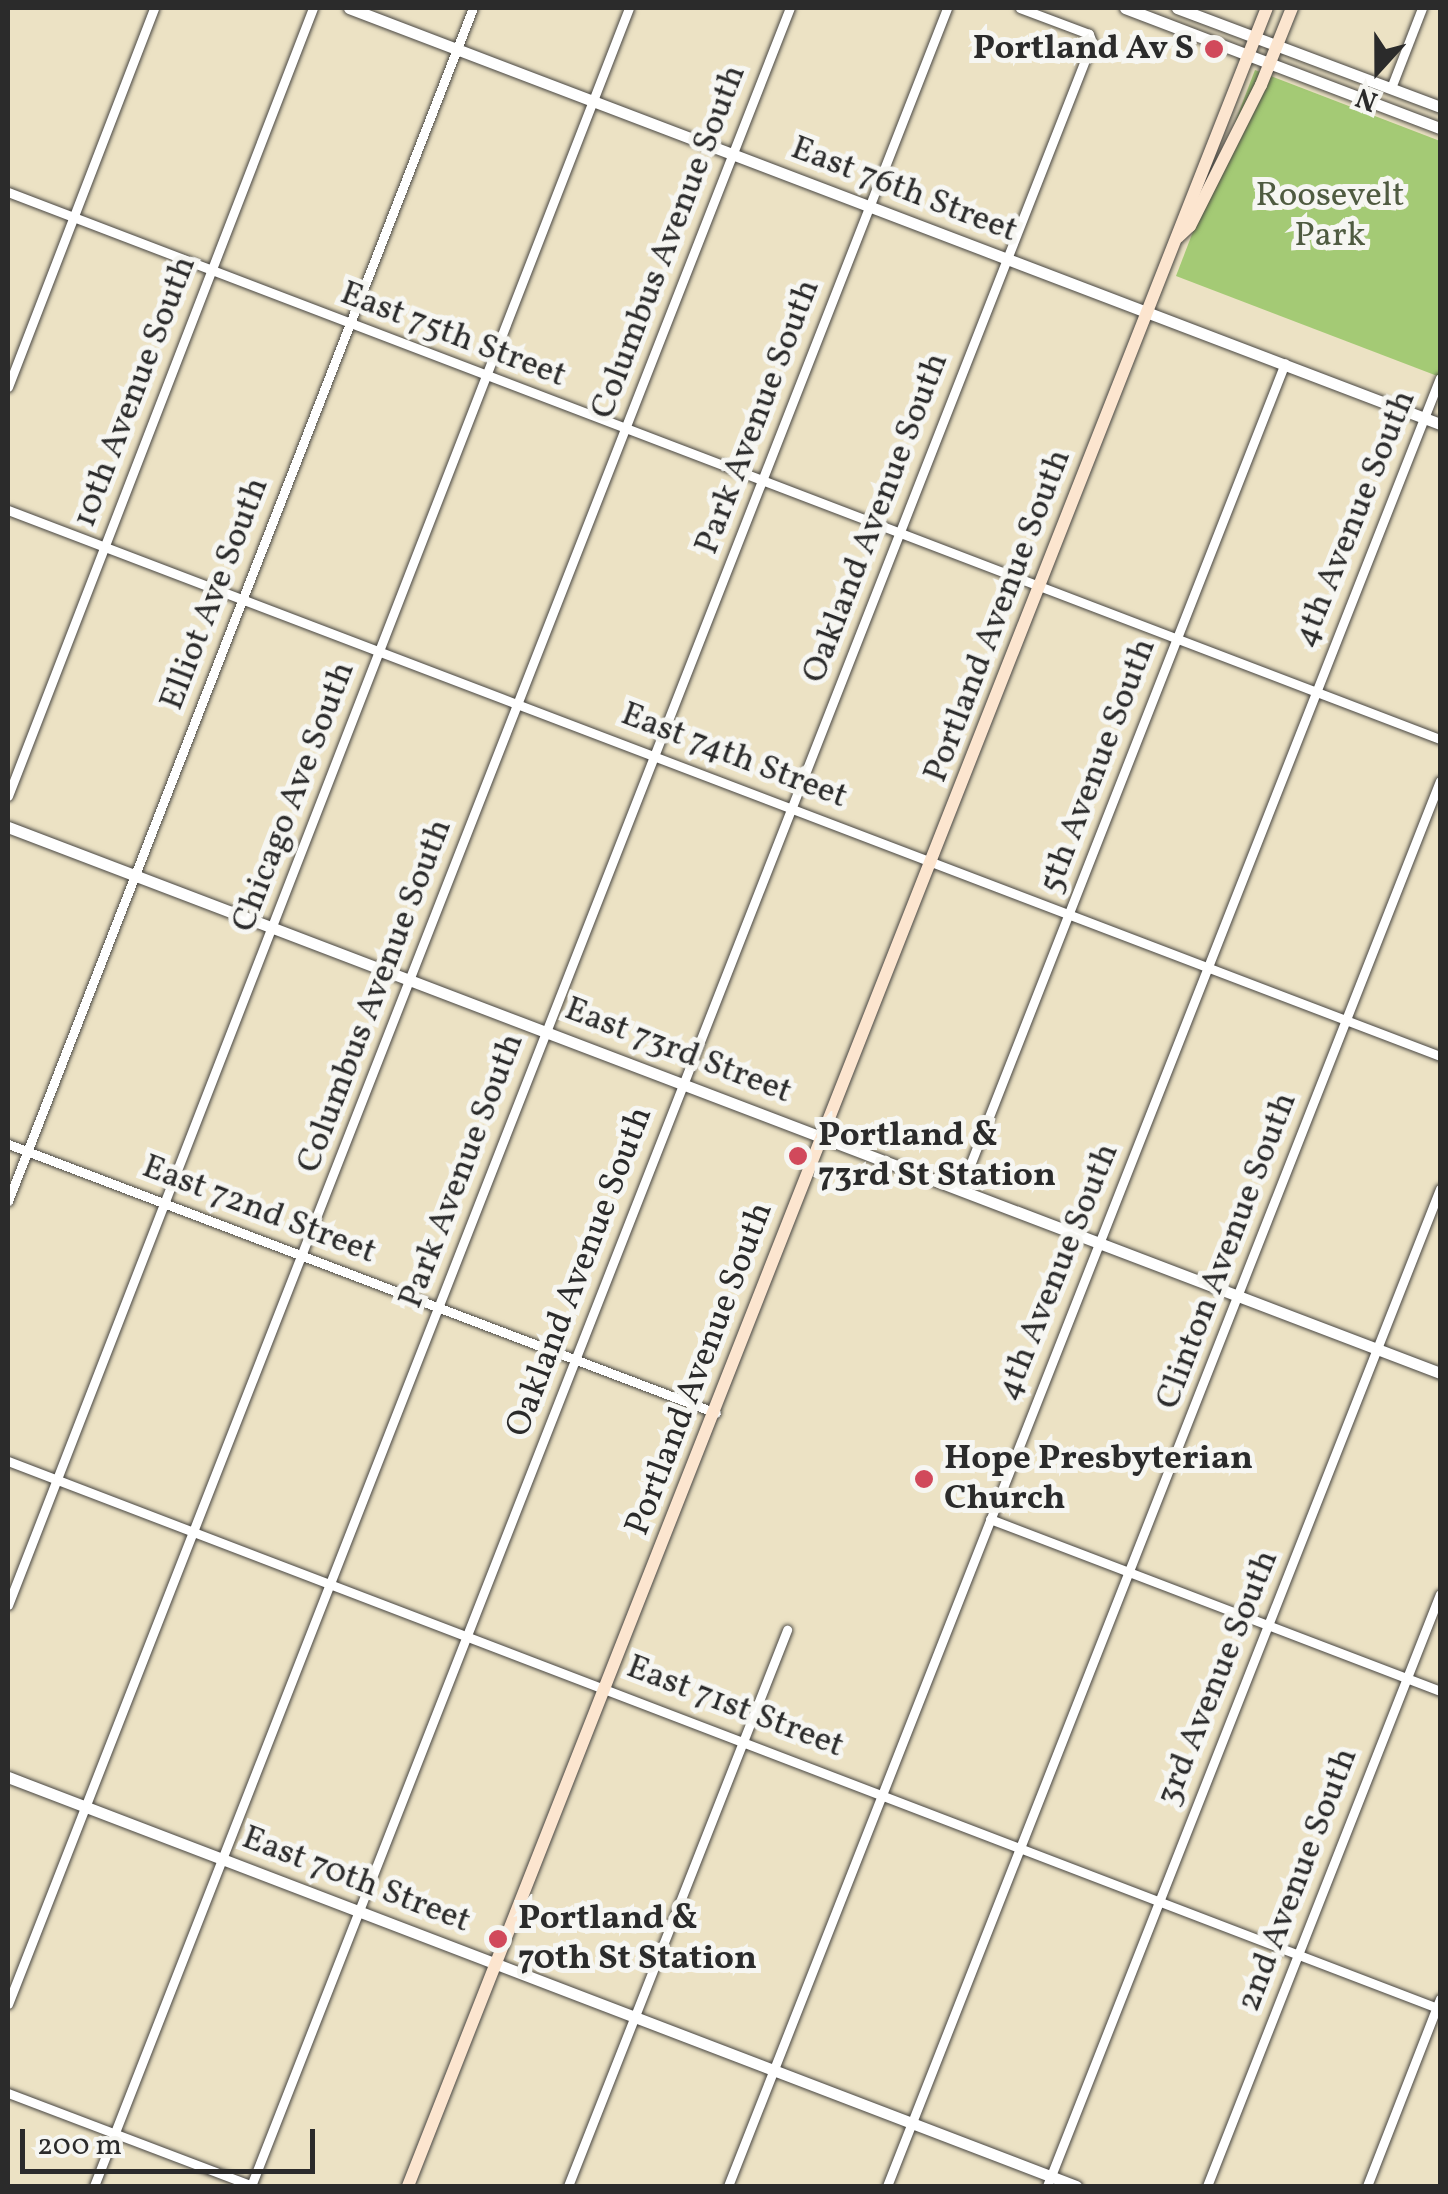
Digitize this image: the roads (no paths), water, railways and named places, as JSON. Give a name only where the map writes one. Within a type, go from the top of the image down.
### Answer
[{"type":"main road","name":"Portland Avenue South","points":[[408,2186],[934,862],[1178,237],[1178,221],[1266,8]]},
{"type":"main road","name":"Portland Avenue South","points":[[1178,237],[1190,226],[1271,64],[1292,8]]},
{"type":"street","points":[[8,386],[154,8]]},
{"type":"street","name":"10th Avenue South","points":[[8,796],[314,8]]},
{"type":"street","name":"East 76th Street","points":[[349,8],[1440,424]]},
{"type":"street","name":"Elliot Ave South","points":[[8,1201],[472,8]]},
{"type":"street","name":"Chicago Ave South","points":[[8,1605],[629,8]]},
{"type":"street","name":"Columbus Avenue South","points":[[8,2004],[790,8]]},
{"type":"street","name":"Park Avenue South","points":[[94,2186],[948,8]]},
{"type":"street","name":"Oakland Avenue South","points":[[252,2186],[1092,42],[1089,34],[1020,8]]},
{"type":"street","points":[[1125,8],[1440,128]]},
{"type":"street","points":[[1177,8],[1440,107]]},
{"type":"street","points":[[1391,88],[1422,8]]},
{"type":"street","name":"East 75th Street","points":[[8,192],[624,431],[1440,739]]},
{"type":"street","name":"5th Avenue South","points":[[960,1188],[1285,363]]},
{"type":"street","name":"4th Avenue South","points":[[728,2186],[1440,378]]},
{"type":"street","name":"East 74th Street","points":[[8,510],[1440,1056]]},
{"type":"street","name":"Clinton Avenue South","points":[[888,2186],[1440,781]]},
{"type":"street","name":"East 73rd Street","points":[[8,826],[1440,1374]]},
{"type":"street","name":"East 72nd Street","points":[[8,1144],[716,1413]]},
{"type":"street","name":"3rd Avenue South","points":[[1049,2182],[1440,1189]]},
{"type":"street","name":"East 71st Street","points":[[8,1461],[1439,2005]]},
{"type":"street","points":[[990,1519],[1440,1691]]},
{"type":"street","name":"2nd Avenue South","points":[[1208,2186],[1440,1594]]},
{"type":"street","points":[[568,2186],[787,1630]]},
{"type":"street","name":"East 70th Street","points":[[8,1777],[774,2070],[1049,2182],[1076,2186]]},
{"type":"street","points":[[1367,2186],[1439,2005]]},
{"type":"street","points":[[8,2092],[252,2186]]},
{"type":"place","name":"Portland Av S","points":[[1214,49]]},
{"type":"place","name":"Portland & 73rd St Station","points":[[798,1156]]},
{"type":"place","name":"Hope Presbyterian Church","points":[[924,1479]]},
{"type":"place","name":"Portland & 70th St Station","points":[[498,1939]]},
{"type":"park label","name":"Roosevelt Park","points":[[1330,216]]}]
